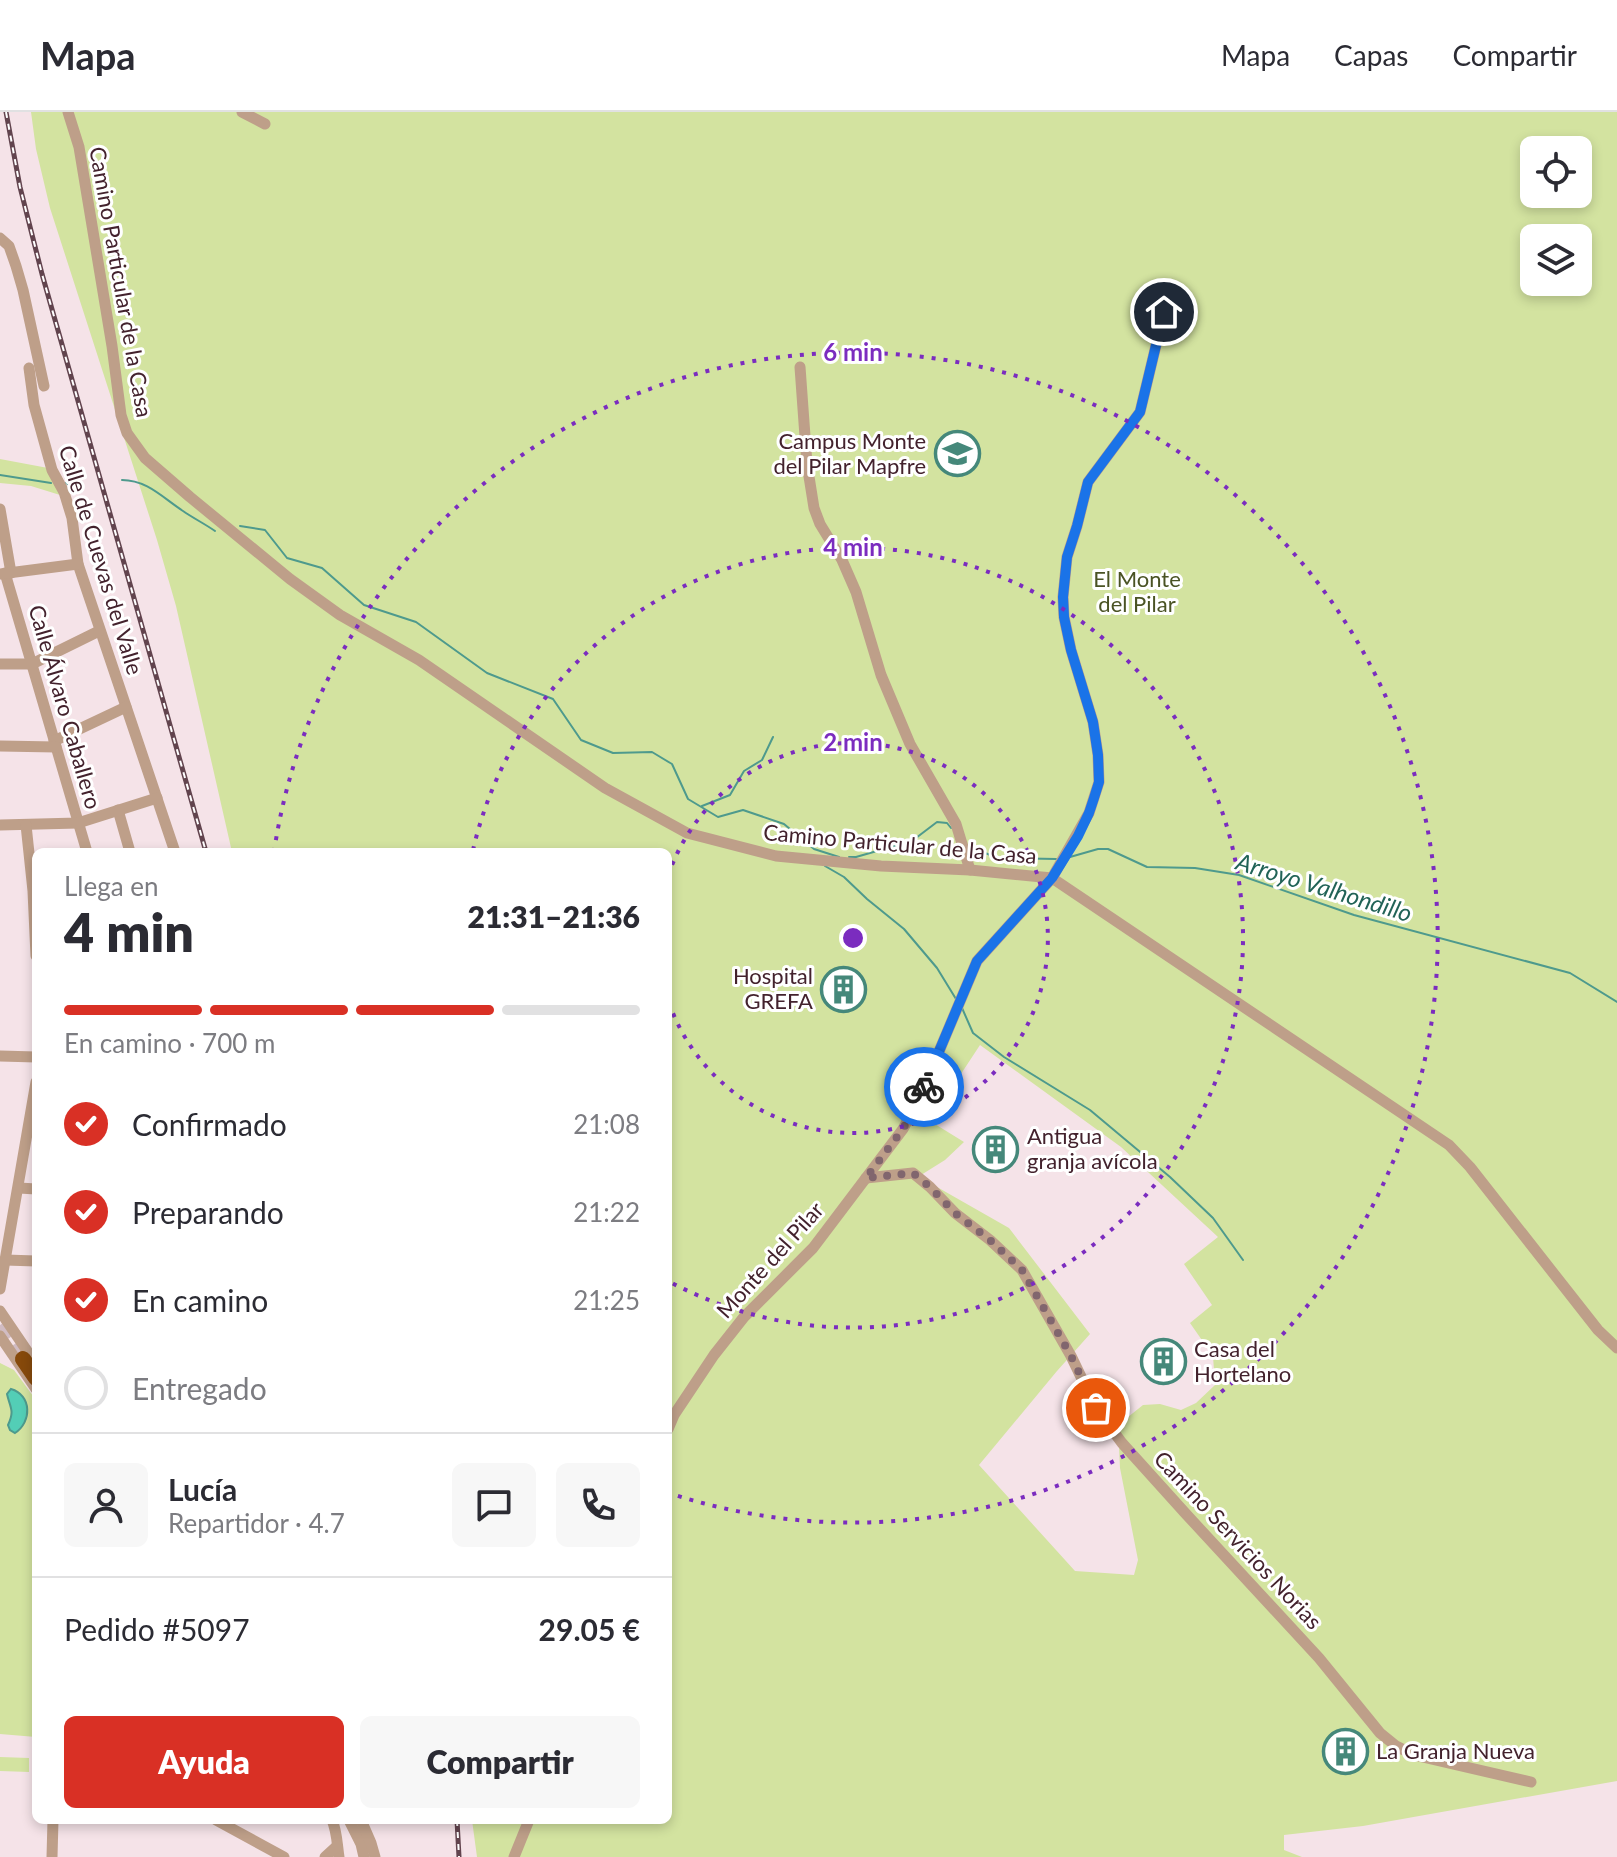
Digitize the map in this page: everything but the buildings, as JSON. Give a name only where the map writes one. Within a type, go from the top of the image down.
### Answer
[{"type":"street","name":"Camino Particular de la Casa","points":[[68,112],[79,147],[121,415],[127,433],[145,458],[290,579],[340,615],[419,660],[605,788],[687,833],[776,856],[1052,878],[1449,1145],[1470,1167],[1598,1330],[1617,1348]]},
{"type":"street","points":[[242,112],[265,124]]},
{"type":"street","points":[[0,238],[9,246],[16,266],[44,386]]},
{"type":"street","name":"Monte del Pilar","points":[[672,1420],[714,1355],[744,1317],[813,1248],[903,1129],[919,1099],[977,961],[1052,878],[1089,813],[1099,782],[1098,755],[1093,722],[1064,617],[1067,557],[1088,482],[1140,412],[1164,312]]},
{"type":"street","points":[[800,367],[807,464],[814,508],[856,592],[881,675],[910,744],[956,824],[970,870]]},
{"type":"street","name":"Calle de Cuevas del Valle","points":[[29,368],[34,405],[52,470],[64,492],[72,518],[78,564],[174,848]]},
{"type":"street","name":"Calle Álvaro Caballero","points":[[0,509],[5,573],[86,848]]},
{"type":"street","points":[[5,573],[78,564]]},
{"type":"street","points":[[0,664],[32,664],[99,631]]},
{"type":"street","points":[[0,746],[55,744],[126,707]]},
{"type":"street","points":[[0,825],[78,823],[157,798]]},
{"type":"street","points":[[118,810],[129,848]]},
{"type":"street","points":[[26,825],[32,882]]},
{"type":"street","points":[[0,1056],[32,1057]]},
{"type":"street","points":[[0,1289],[32,1107]]},
{"type":"street","name":"Camino Servicios Norias","points":[[866,1178],[913,1173],[955,1213],[1016,1263],[1071,1356],[1096,1408],[1122,1443],[1319,1658],[1380,1733],[1414,1755],[1531,1782]]},
{"type":"street","points":[[19,1188],[32,1189]]},
{"type":"street","points":[[5,1260],[32,1261]]},
{"type":"street","points":[[0,1311],[29,1362]]},
{"type":"street","points":[[0,1336],[32,1383]]},
{"type":"street","points":[[52,1857],[53,1824]]},
{"type":"street","points":[[223,1824],[284,1857]]},
{"type":"street","points":[[327,1824],[337,1846]]},
{"type":"street","points":[[334,1824],[337,1846]]},
{"type":"street","points":[[351,1824],[364,1857]]},
{"type":"street","points":[[363,1824],[375,1857]]},
{"type":"street","points":[[514,1857],[527,1824]]},
{"type":"street","points":[[325,1857],[337,1846]]},
{"type":"green space","name":"El Monte del Pilar","points":[[31,112],[1617,112],[1617,1781],[1363,1826],[1284,1835],[1284,1850],[1302,1857],[477,1857],[473,1824],[672,1824],[672,848],[231,848],[176,606],[50,208]],"holes":[[[980,1045],[1121,1147],[1218,1237],[1184,1264],[1212,1305],[1190,1323],[1213,1356],[1215,1385],[1196,1403],[1181,1410],[1160,1404],[1143,1405],[1118,1425],[1120,1468],[1138,1560],[1134,1575],[1075,1571],[979,1465],[1090,1334],[1009,1228],[921,1175],[945,1160],[964,1142],[930,1121]]]},
{"type":"green space","points":[[0,459],[48,468],[60,495],[31,486],[0,483]]},
{"type":"green space","points":[[0,1363],[14,1370],[32,1395],[32,1737],[0,1734]]},
{"type":"green space","points":[[0,1757],[29,1758],[29,1772],[0,1771]]},
{"type":"shaded area","points":[[11,1389],[23,1397],[27,1409],[21,1428],[15,1433],[8,1425],[12,1412],[7,1394]]},
{"type":"waterway","name":"Arroyo Valhondillo","points":[[0,475],[51,483]]},
{"type":"waterway","name":"Arroyo Valhondillo","points":[[122,480],[147,486],[215,531]]},
{"type":"waterway","name":"Arroyo Valhondillo","points":[[66,483],[81,492]]},
{"type":"waterway","name":"Arroyo Valhondillo","points":[[240,526],[265,530],[287,558],[322,568],[364,605],[416,622],[487,673],[553,699],[581,740],[613,753],[652,752],[672,764],[688,799],[718,817],[743,810],[784,824],[814,849],[839,857]]},
{"type":"waterway","points":[[702,806],[730,795],[744,771],[762,760],[773,737]]},
{"type":"waterway","name":"Arroyo Valhondillo","points":[[849,857],[912,841],[937,822],[947,823],[951,828]]},
{"type":"waterway","name":"Arroyo Valhondillo","points":[[968,847],[999,858],[1056,859]]},
{"type":"waterway","name":"Arroyo Valhondillo","points":[[1070,857],[1108,849],[1147,867],[1195,868],[1239,875],[1354,915],[1570,973],[1617,1002]]},
{"type":"waterway","points":[[825,866],[844,877],[904,929],[937,968],[956,999]]},
{"type":"waterway","points":[[962,1008],[973,1033],[1004,1057],[1090,1110],[1170,1177],[1213,1218],[1243,1260]]},
{"type":"tunnel","points":[[0,1325],[23,1359]]},
{"type":"railway","points":[[6,112],[20,187],[42,274],[205,848]]},
{"type":"railway","points":[[457,1824],[459,1857]]},
{"type":"way so far","points":[[924,1087],[903,1129],[866,1178],[913,1173],[955,1213],[1009,1256],[1022,1270],[1061,1337],[1096,1408]]},
{"type":"place","name":"Campus Monte del Pilar Mapfre","points":[[957,454]]},
{"type":"place","name":"Hospital GREFA","points":[[844,989]]},
{"type":"place","name":"Antigua granja avícola","points":[[996,1149]]},
{"type":"place","name":"Casa del Hortelano","points":[[1163,1362]]},
{"type":"place","name":"La Granja Nueva","points":[[1345,1751]]},
{"type":"route","points":[[924,1087],[977,961],[1052,878],[1078,836],[1099,782],[1093,722],[1064,617],[1067,557],[1088,482],[1140,412],[1164,312]]}]
